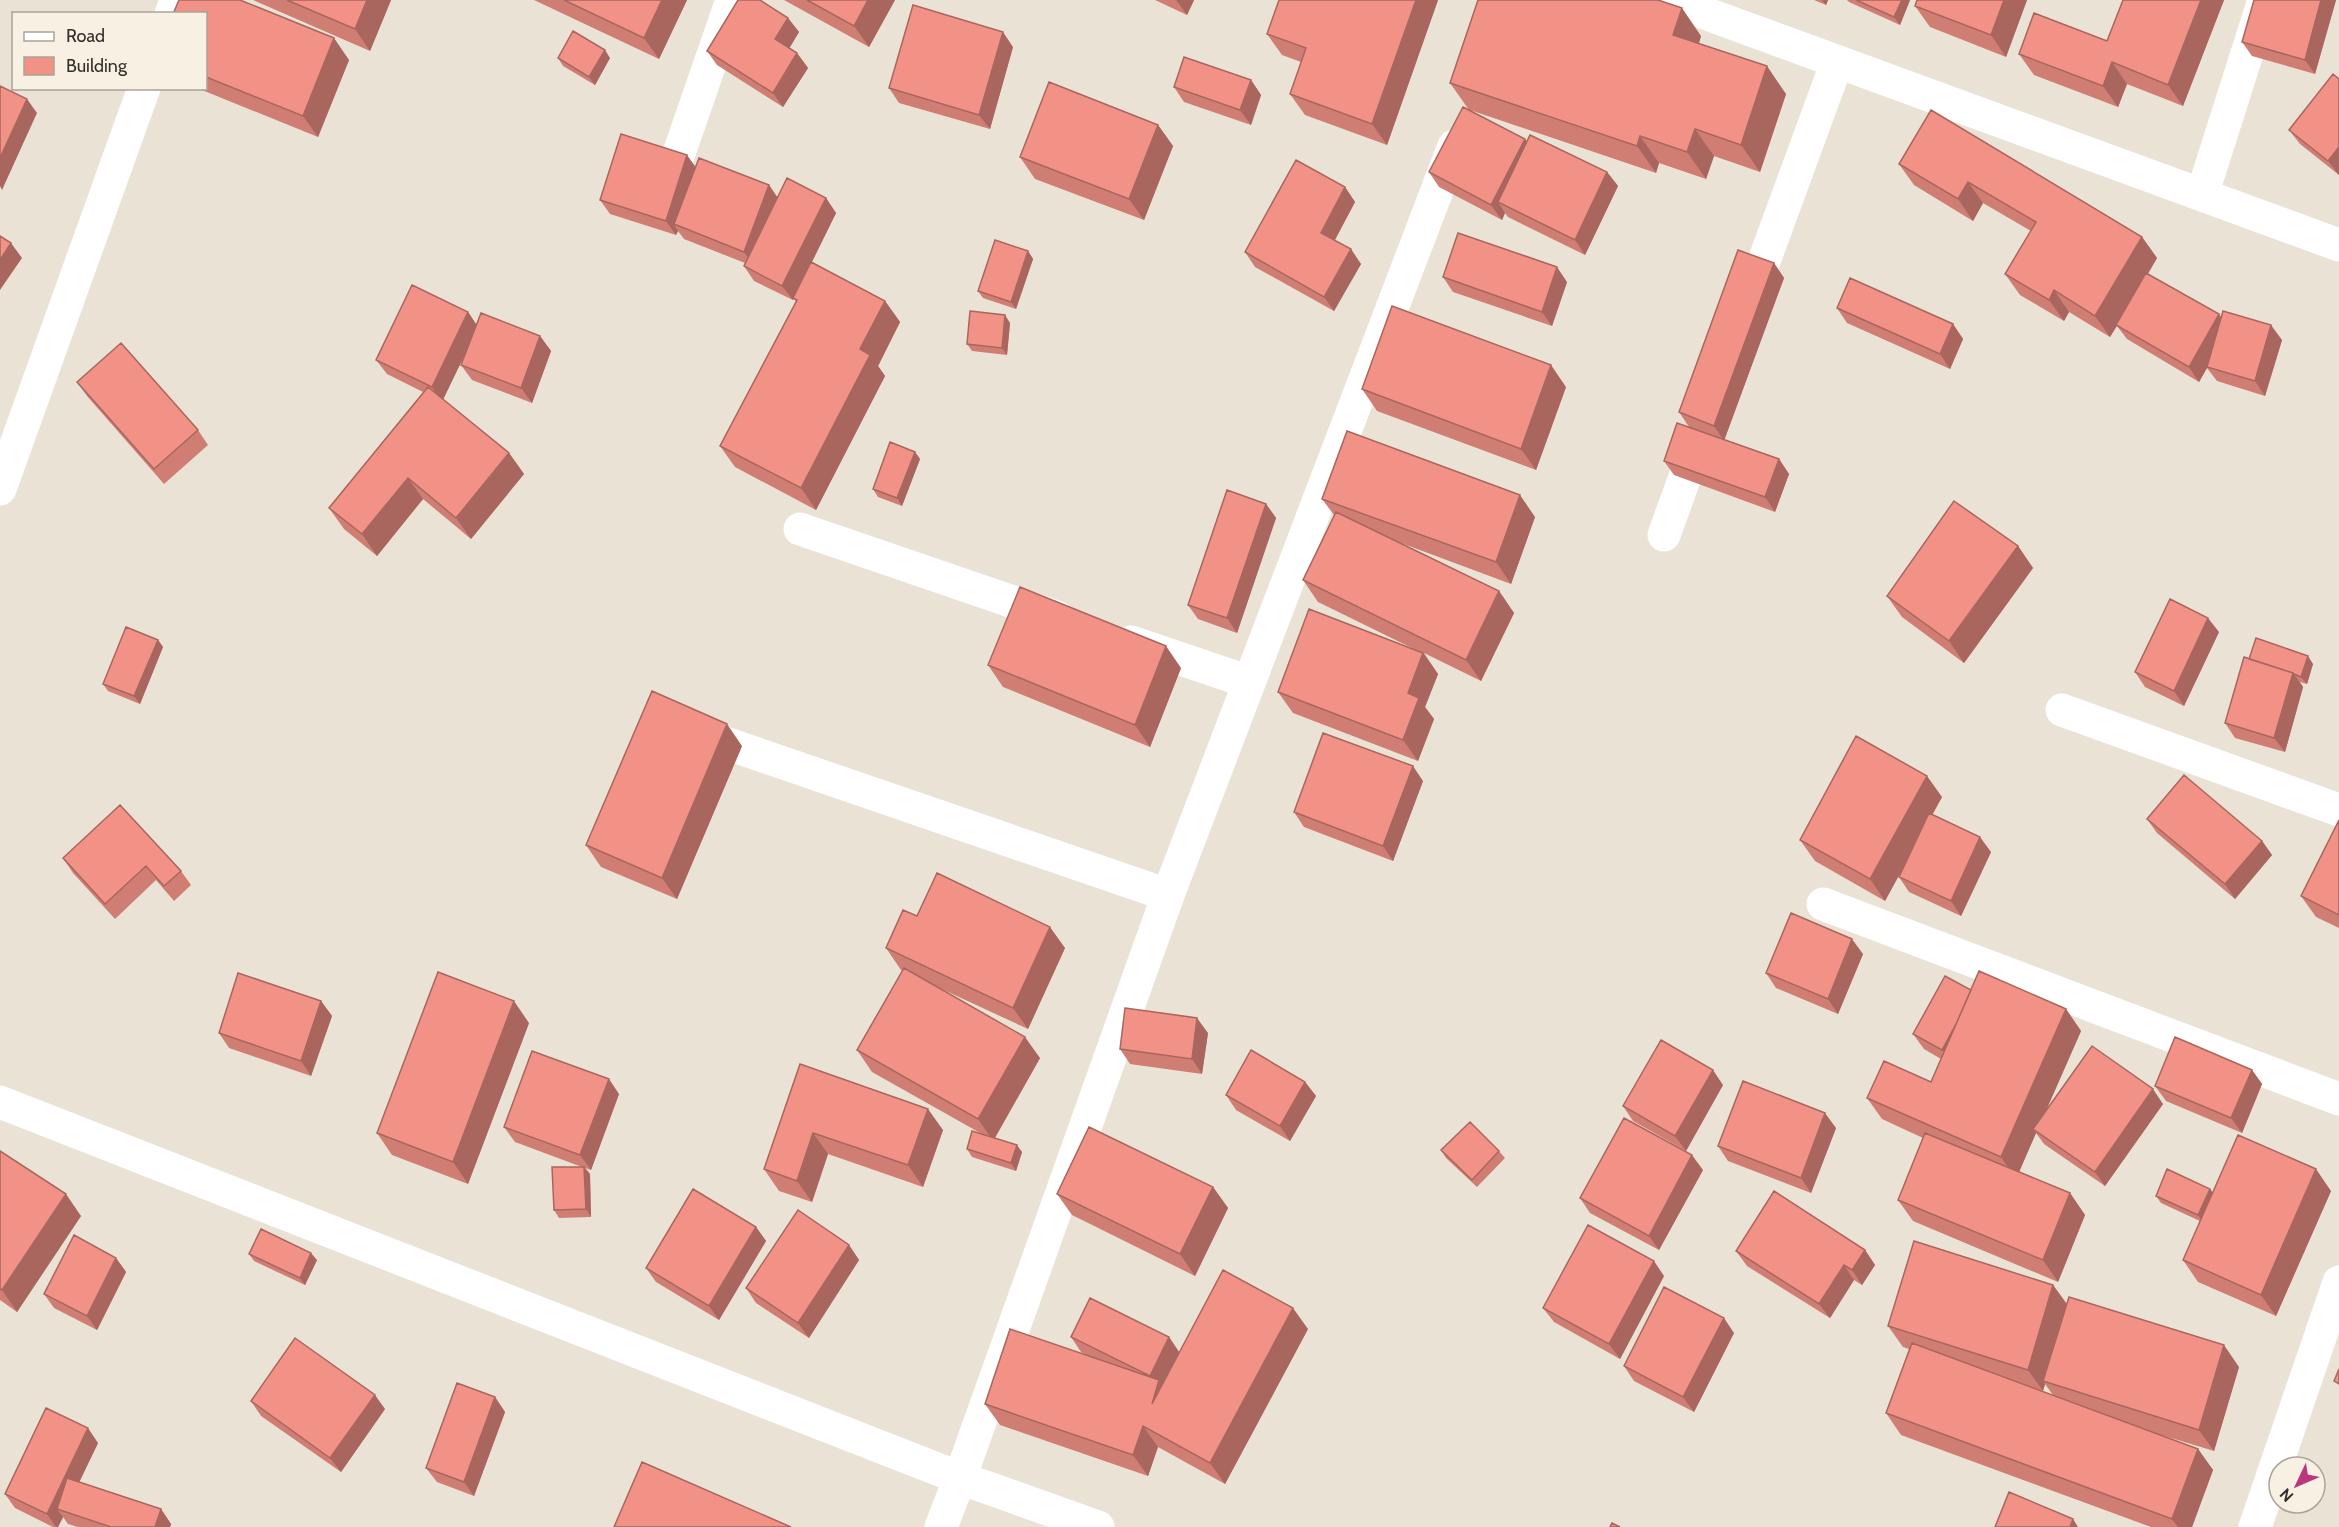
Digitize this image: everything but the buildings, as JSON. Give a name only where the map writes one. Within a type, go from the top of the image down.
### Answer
[{"type":"street","points":[[677,159],[732,0]]},
{"type":"street","points":[[1669,0],[2339,245]]},
{"type":"street","points":[[2202,195],[2264,0]]},
{"type":"street","points":[[1738,332],[1837,62]]},
{"type":"street","points":[[0,489],[12,426],[143,90]]},
{"type":"street","points":[[940,1527],[960,1478],[1168,895],[1463,123]]},
{"type":"street","points":[[1664,535],[1709,411]]},
{"type":"street","points":[[800,529],[1249,682]]},
{"type":"street","points":[[2062,710],[2339,810]]},
{"type":"street","points":[[683,729],[1168,895]]},
{"type":"street","points":[[1823,904],[2339,1099]]},
{"type":"street","points":[[0,1101],[960,1478],[1098,1527]]},
{"type":"street","points":[[2255,1527],[2339,1282]]}]
